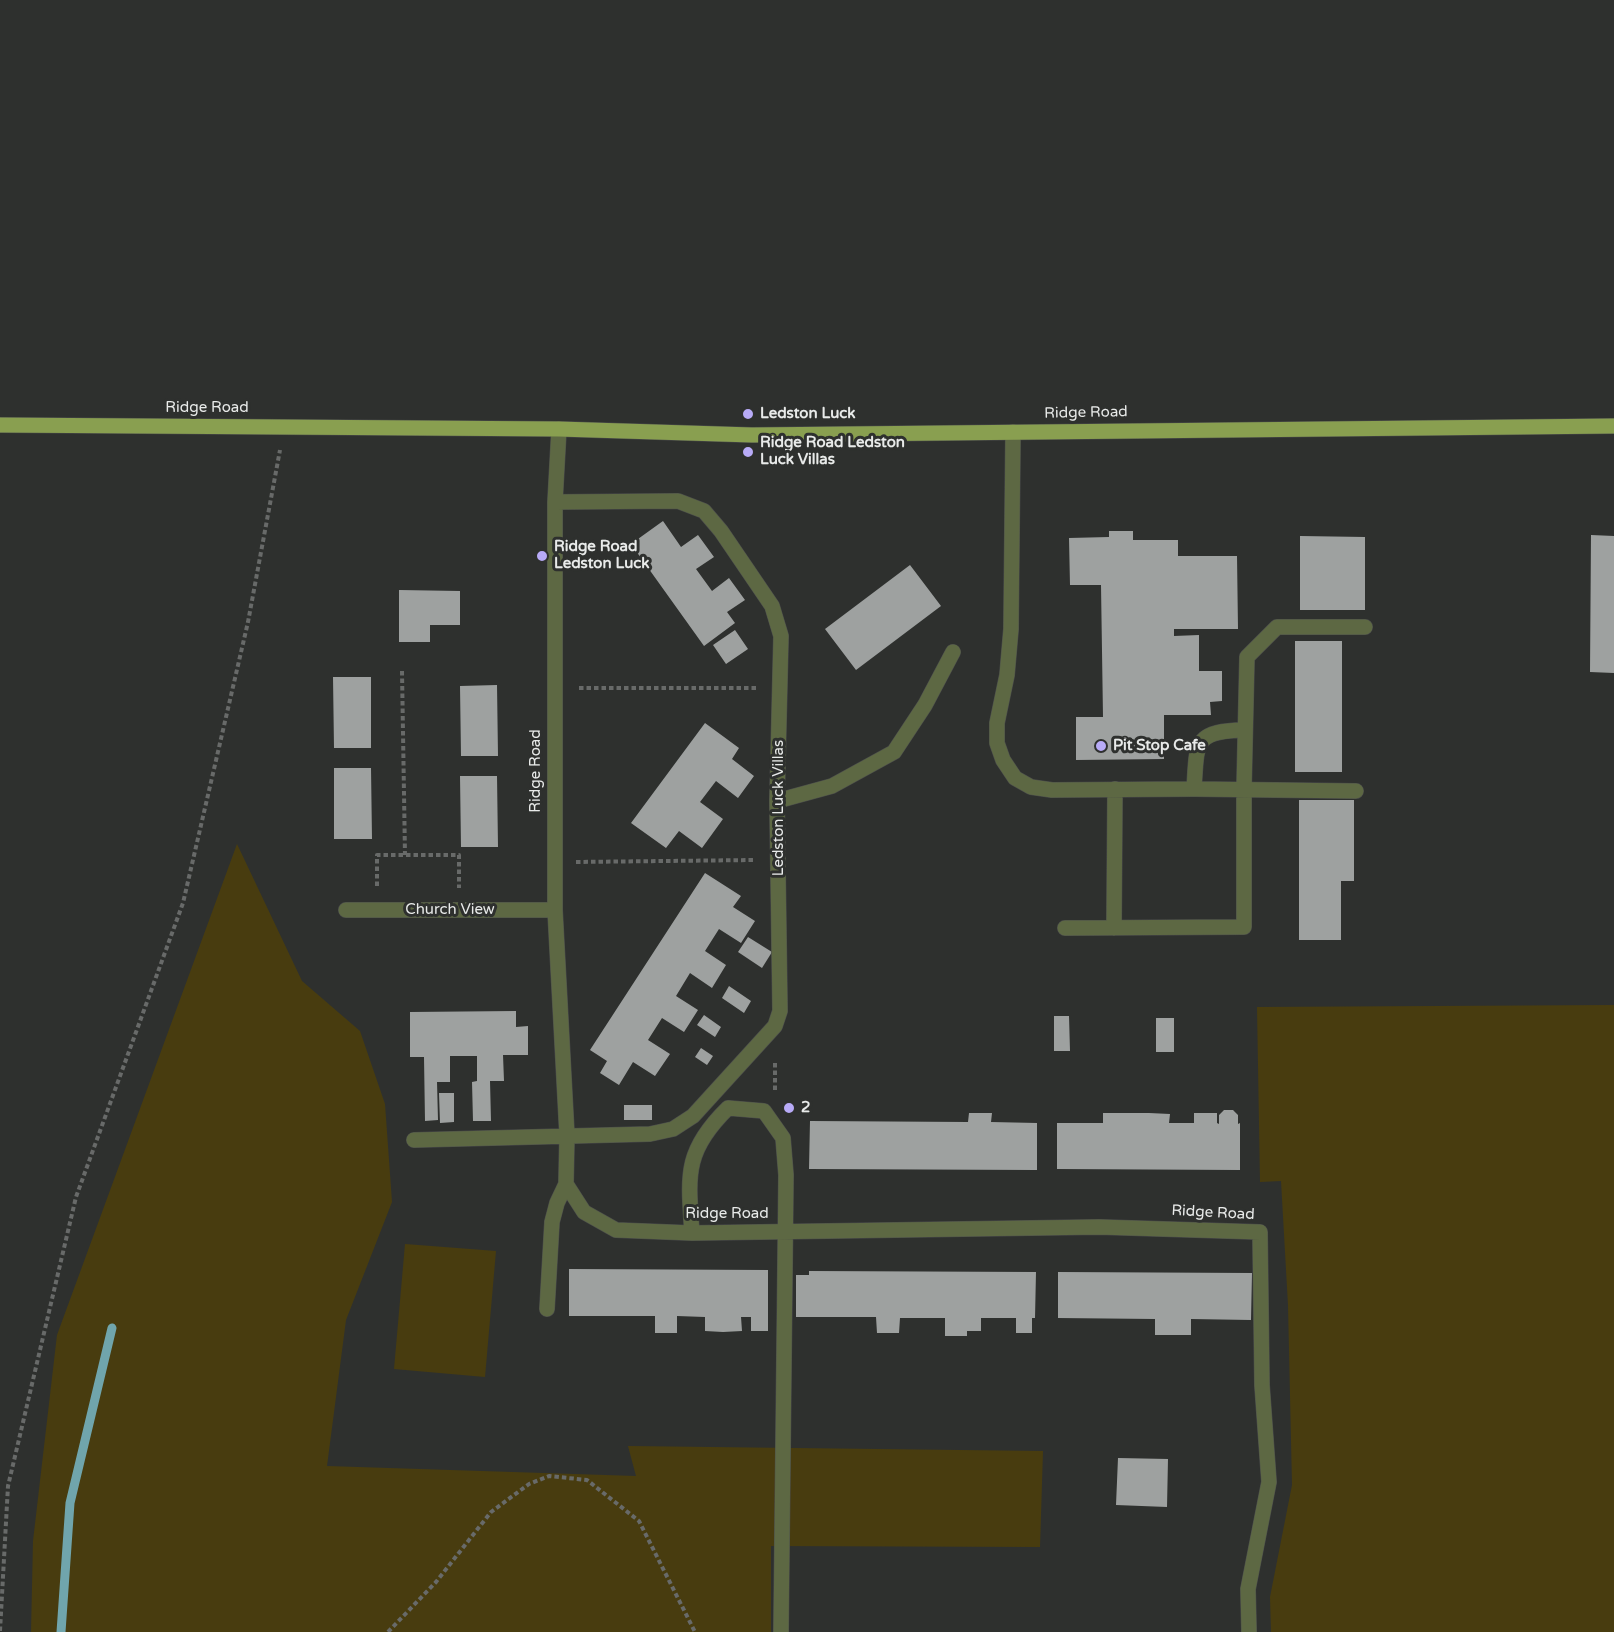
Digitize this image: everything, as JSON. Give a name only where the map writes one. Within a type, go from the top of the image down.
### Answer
[{"type":"main road","name":"Ridge Road","points":[[0,425],[559,429],[752,435],[1614,426]]},
{"type":"street","name":"Ridge Road","points":[[559,429],[555,502],[555,910],[567,1135],[566,1184],[585,1212],[616,1230],[692,1233],[1098,1227],[1260,1232],[1262,1384],[1269,1482],[1248,1589],[1249,1632]]},
{"type":"street","points":[[1014,432],[1011,629],[1006,675],[997,723],[997,743],[1003,760],[1016,778],[1031,787],[1052,790],[1356,791]]},
{"type":"street","name":"Ledston Luck Villas","points":[[555,502],[678,501],[704,511],[721,531],[772,606],[781,636],[777,801],[780,1011],[776,1026]]},
{"type":"street","points":[[1065,928],[1244,927],[1244,730],[1247,657],[1277,627],[1365,627]]},
{"type":"street","points":[[777,801],[832,786],[894,752],[925,705],[953,652]]},
{"type":"street","points":[[1194,789],[1196,753],[1206,736],[1219,730],[1244,730]]},
{"type":"street","points":[[1114,928],[1115,789]]},
{"type":"street","name":"Church View","points":[[346,910],[555,910]]},
{"type":"street","points":[[414,1140],[650,1134],[673,1129],[693,1116],[776,1026]]},
{"type":"street","points":[[692,1233],[689,1188],[695,1151],[710,1126],[728,1108],[764,1111],[783,1138],[786,1232],[781,1632]]},
{"type":"street","points":[[547,1309],[552,1222],[557,1203],[566,1184]]},
{"type":"path","points":[[0,1631],[8,1486],[65,1243],[76,1197],[183,903],[248,622],[284,426]]},
{"type":"path","points":[[402,671],[405,855]]},
{"type":"path","points":[[554,688],[780,688]]},
{"type":"path","points":[[376,910],[377,855],[459,855],[459,910]]},
{"type":"path","points":[[555,862],[778,860]]},
{"type":"path","points":[[776,1026],[774,1083],[776,1094]]},
{"type":"path","points":[[388,1632],[436,1582],[490,1512],[529,1484],[549,1476],[587,1480],[639,1521],[695,1632]]},
{"type":"shaded area","points":[[237,844],[302,981],[360,1031],[385,1104],[392,1202],[346,1320],[327,1466],[636,1476],[628,1446],[1043,1451],[1040,1547],[771,1546],[771,1632],[31,1632],[33,1541],[57,1335]]},
{"type":"shaded area","points":[[1614,1005],[1614,1632],[1271,1632],[1270,1597],[1292,1485],[1288,1305],[1281,1181],[1260,1182],[1257,1007]]},
{"type":"shaded area","points":[[405,1244],[496,1251],[485,1377],[394,1369]]},
{"type":"building","points":[[663,521],[681,547],[698,535],[714,557],[696,569],[712,591],[729,578],[745,600],[727,612],[735,623],[704,646],[631,544]]},
{"type":"building","points":[[1109,531],[1133,531],[1133,540],[1178,540],[1178,556],[1237,556],[1238,629],[1174,629],[1174,636],[1199,635],[1199,671],[1222,671],[1222,701],[1210,702],[1211,715],[1164,715],[1164,759],[1076,760],[1076,717],[1103,717],[1101,585],[1070,585],[1069,538],[1109,537]]},
{"type":"building","points":[[1591,535],[1614,536],[1614,673],[1590,672]]},
{"type":"building","points":[[1300,536],[1365,537],[1365,610],[1300,610]]},
{"type":"building","points":[[910,565],[941,606],[856,670],[825,629]]},
{"type":"building","points":[[399,590],[460,591],[460,625],[430,625],[430,642],[399,642]]},
{"type":"building","points":[[735,630],[748,649],[726,664],[713,645]]},
{"type":"building","points":[[1295,641],[1342,641],[1342,772],[1295,772]]},
{"type":"building","points":[[333,677],[371,677],[371,748],[334,748]]},
{"type":"building","points":[[497,685],[498,756],[461,756],[460,686]]},
{"type":"building","points":[[705,723],[739,748],[732,759],[754,776],[738,798],[716,781],[700,802],[723,819],[702,848],[679,831],[666,848],[631,823]]},
{"type":"building","points":[[334,768],[371,768],[372,839],[334,839]]},
{"type":"building","points":[[460,776],[497,776],[498,847],[461,847]]},
{"type":"building","points":[[1299,800],[1354,800],[1354,881],[1341,881],[1341,940],[1299,940]]},
{"type":"building","points":[[705,873],[741,896],[733,907],[755,921],[741,943],[719,929],[705,951],[726,965],[712,988],[690,973],[676,996],[698,1010],[684,1032],[662,1018],[648,1040],[670,1054],[655,1076],[633,1062],[619,1085],[600,1073],[607,1061],[590,1050]]},
{"type":"building","points":[[748,937],[772,952],[762,968],[738,952]]},
{"type":"building","points":[[729,986],[751,1001],[744,1013],[722,998]]},
{"type":"building","points":[[516,1011],[516,1027],[528,1026],[528,1055],[503,1055],[504,1081],[490,1081],[491,1121],[473,1121],[472,1082],[477,1081],[477,1056],[450,1056],[450,1082],[437,1082],[438,1120],[425,1121],[424,1057],[410,1057],[410,1012]]},
{"type":"building","points":[[704,1015],[721,1027],[715,1037],[697,1025]]},
{"type":"building","points":[[1054,1016],[1069,1016],[1070,1051],[1054,1051]]},
{"type":"building","points":[[1156,1018],[1174,1018],[1174,1052],[1156,1052]]},
{"type":"building","points":[[701,1048],[713,1056],[707,1065],[695,1057]]},
{"type":"building","points":[[439,1093],[454,1093],[454,1122],[440,1123]]},
{"type":"building","points":[[624,1105],[652,1105],[652,1120],[624,1120]]},
{"type":"building","points":[[1224,1110],[1233,1110],[1238,1115],[1240,1170],[1057,1169],[1057,1123],[1103,1123],[1103,1113],[1149,1113],[1170,1114],[1169,1123],[1194,1123],[1194,1113],[1217,1113],[1219,1124],[1219,1115]]},
{"type":"building","points":[[969,1113],[992,1113],[991,1122],[1037,1123],[1037,1170],[809,1169],[810,1121],[968,1122]]},
{"type":"building","points":[[569,1269],[768,1270],[768,1331],[751,1331],[751,1317],[741,1317],[742,1331],[723,1332],[705,1331],[705,1317],[677,1316],[677,1333],[655,1333],[655,1316],[569,1316]]},
{"type":"building","points":[[809,1271],[1036,1272],[1035,1318],[1032,1318],[1032,1333],[1016,1333],[1016,1318],[981,1318],[981,1331],[967,1331],[967,1336],[945,1336],[945,1318],[900,1318],[899,1333],[877,1333],[876,1317],[796,1317],[796,1275],[809,1275]]},
{"type":"building","points":[[1058,1272],[1252,1273],[1251,1320],[1191,1319],[1191,1335],[1155,1335],[1155,1319],[1058,1318]]},
{"type":"building","points":[[1118,1458],[1168,1459],[1167,1507],[1116,1505]]},
{"type":"waterway","points":[[61,1632],[70,1503],[112,1328]]},
{"type":"place","name":"Ledston Luck","points":[[748,414]]},
{"type":"place","name":"Ridge Road Ledston Luck Villas","points":[[748,452]]},
{"type":"place","name":"Ridge Road Ledston Luck","points":[[542,556]]},
{"type":"place","name":"Pit Stop Cafe","points":[[1101,746]]},
{"type":"place","name":"2","points":[[789,1108]]}]
